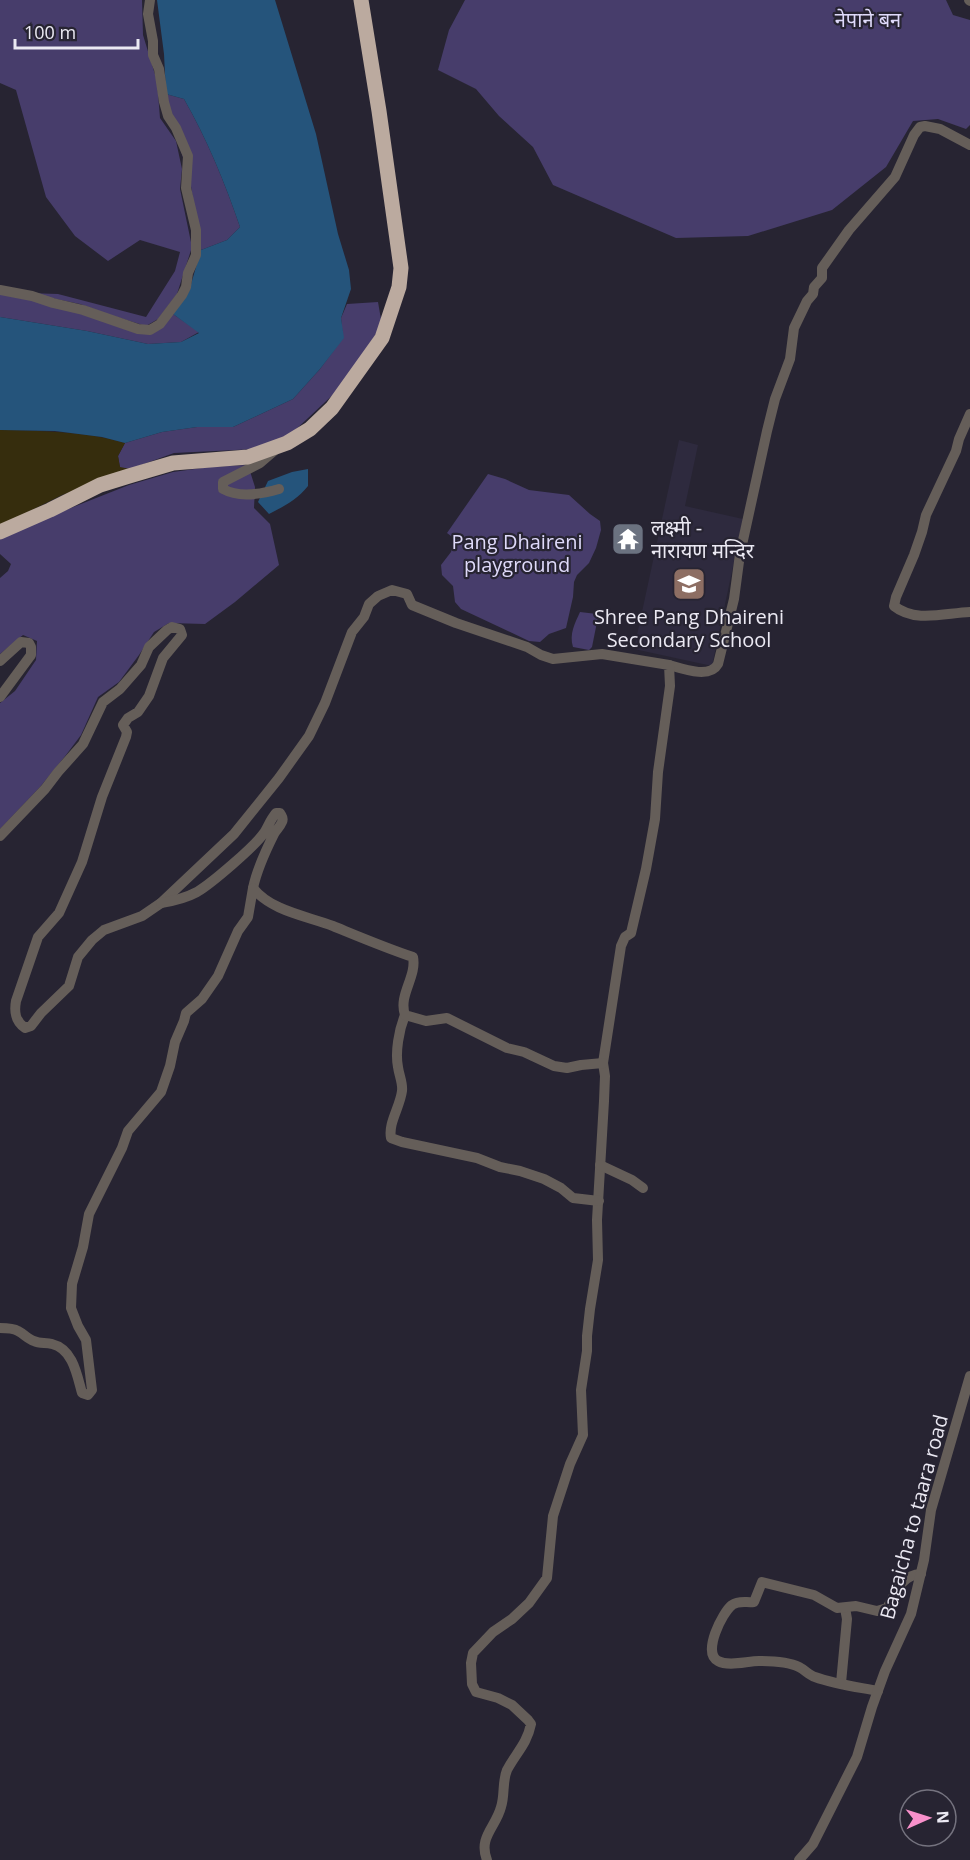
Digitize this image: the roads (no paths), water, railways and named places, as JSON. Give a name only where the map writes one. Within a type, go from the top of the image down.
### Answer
[{"type":"highway","points":[[0,532],[100,485],[156,467],[173,463],[248,457],[287,443],[310,429],[332,408],[357,375],[382,338],[399,287],[401,268],[361,0]]},
{"type":"street","points":[[0,290],[32,296],[138,329],[150,330],[160,324],[182,295],[195,255],[196,230],[186,188],[188,156],[182,138],[168,116],[164,102],[159,69],[153,55],[148,14],[150,0]]},
{"type":"street","points":[[0,836],[45,789],[83,744],[103,702],[120,689],[141,665],[149,647],[167,630],[172,627],[180,628],[182,635],[163,658],[149,696],[138,712],[128,717],[123,725],[127,732],[126,738],[102,797],[82,862],[59,913],[38,937],[16,1001],[15,1012],[20,1024],[25,1028],[31,1026],[69,986],[78,957],[92,940],[104,930],[142,916],[161,903],[234,834],[309,736],[325,703],[352,632],[369,604],[378,596],[392,590],[403,592],[407,594],[412,605],[456,623],[527,647],[553,659],[602,654],[705,673],[713,670],[718,664],[734,599],[740,554],[767,431],[789,359],[794,328],[807,301],[813,294],[814,287],[822,278],[822,268],[849,230],[895,177],[914,135],[920,128],[925,126],[940,129],[970,145]]},
{"type":"street","points":[[970,414],[927,515],[894,606],[918,616],[970,612]]},
{"type":"street","points":[[279,489],[231,494],[223,489],[223,482],[260,463],[268,454],[287,443]]},
{"type":"street","points":[[0,661],[21,642],[28,643],[31,647],[31,655],[0,697]]},
{"type":"street","points":[[487,1860],[486,1836],[499,1814],[505,1775],[526,1740],[531,1724],[512,1705],[498,1698],[476,1692],[472,1684],[472,1658],[473,1653],[493,1632],[529,1603],[547,1578],[553,1516],[570,1464],[583,1435],[581,1390],[597,1260],[605,1076],[603,1063],[621,946],[625,937],[631,933],[655,819],[658,772],[670,686],[669,665]]},
{"type":"street","points":[[0,1328],[18,1330],[31,1340],[44,1344],[51,1343],[62,1348],[71,1358],[82,1393],[88,1395],[92,1390],[86,1340],[71,1308],[72,1284],[83,1247],[89,1214],[128,1131],[161,1092],[186,1013],[202,999],[218,976],[238,931],[248,917],[256,873],[275,831],[282,822],[280,813],[276,813],[262,835],[197,892],[175,901],[161,903]]},
{"type":"street","points":[[253,888],[260,896],[284,909],[413,957],[413,970],[403,1001],[405,1016],[399,1039],[397,1065],[402,1091],[391,1138],[461,1153],[500,1167],[520,1171],[561,1188],[573,1198],[599,1201]]},
{"type":"street","points":[[405,1016],[426,1020],[447,1018],[507,1048],[524,1052],[554,1066],[567,1068],[603,1063]]},
{"type":"street","points":[[600,1165],[632,1180],[643,1188]]},
{"type":"street","name":"Bagaicha to taara road","points":[[798,1860],[813,1844],[857,1757],[878,1691],[911,1614],[921,1574],[931,1510],[970,1376]]},
{"type":"street","points":[[878,1691],[814,1677],[797,1666],[779,1662],[720,1663],[711,1651],[712,1640],[732,1605],[739,1602],[754,1602],[762,1582],[814,1595],[837,1608],[856,1606],[883,1610],[887,1608],[903,1581],[912,1575],[921,1574]]},
{"type":"street","points":[[841,1683],[845,1608]]},
{"type":"water","points":[[157,0],[275,0],[316,134],[338,234],[349,270],[351,289],[341,318],[344,338],[293,399],[233,427],[197,427],[162,432],[125,443],[102,437],[55,431],[0,430],[0,317],[87,331],[148,344],[181,342],[199,333],[173,314],[189,291],[201,250],[227,240],[240,227],[215,162],[184,99],[166,94],[164,54]]},
{"type":"water","points":[[308,469],[308,486],[290,502],[269,514],[258,502],[268,481]]},
{"type":"place","name":"लक्ष्मी - नारायण मन्दिर","points":[[628,539]]},
{"type":"place","name":"Shree Pang Dhaireni Secondary School","points":[[689,584]]},
{"type":"park label","name":"नेपाने बन","points":[[868,20]]},
{"type":"park label","name":"Pang Dhaireni playground","points":[[517,554]]}]
